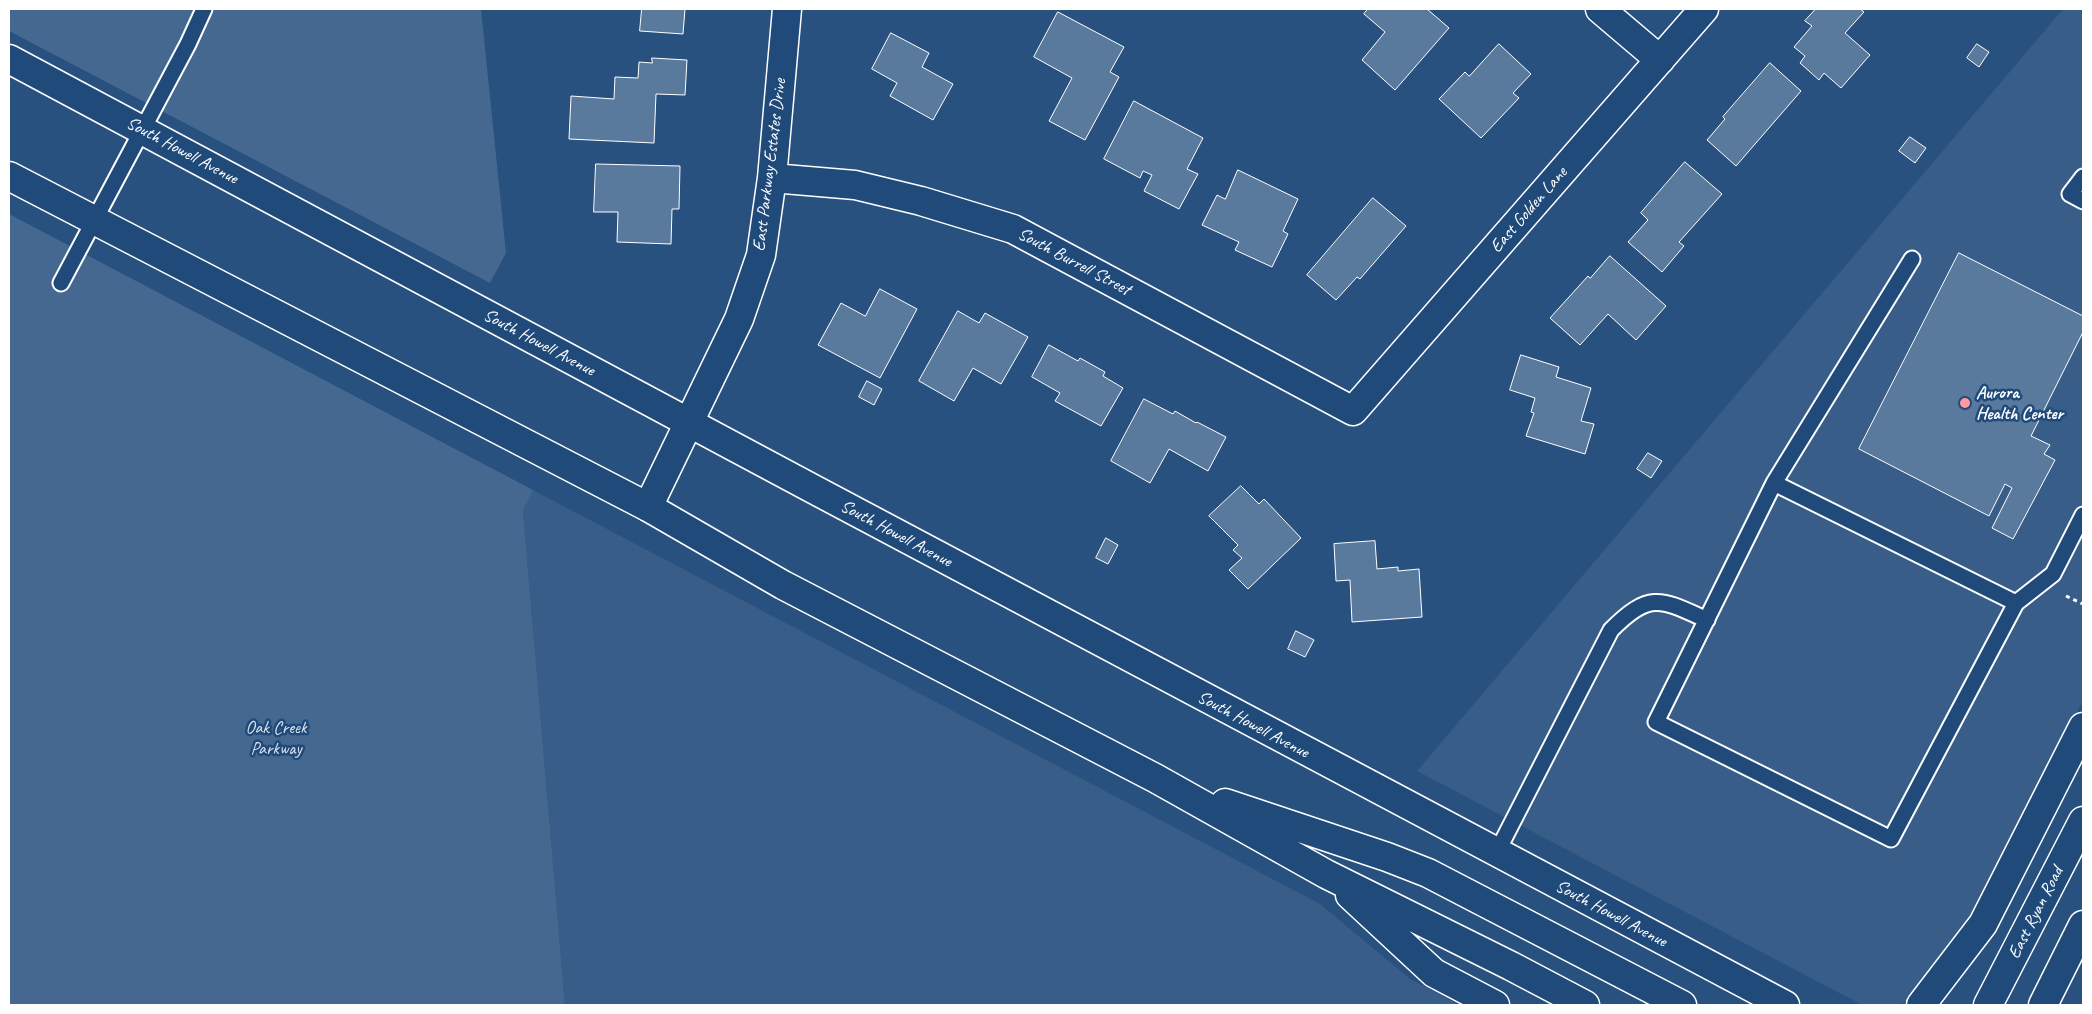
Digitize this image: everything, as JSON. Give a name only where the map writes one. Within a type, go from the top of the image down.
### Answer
[{"type":"main road","name":"East Parkway Estates Drive","points":[[648,507],[739,319],[761,255],[772,178],[787,9]]},
{"type":"main road","points":[[1600,9],[1660,60]]},
{"type":"main road","name":"East Golden Lane","points":[[1353,411],[1704,9]]},
{"type":"main road","name":"South Howell Avenue","points":[[9,59],[1496,854],[1785,1005]]},
{"type":"main road","points":[[9,176],[648,507],[783,585],[1155,778],[1326,874],[1585,1005]]},
{"type":"main road","name":"South Burrell Street","points":[[772,178],[855,185],[921,201],[1013,229],[1353,411]]},
{"type":"main road","points":[[1921,1005],[1983,924],[2083,727]]},
{"type":"main road","points":[[1155,778],[1428,872],[1682,1005]]},
{"type":"main road","name":"East Ryan Road","points":[[1988,1005],[2083,821]]},
{"type":"main road","points":[[1326,874],[1434,973],[1495,1005]]},
{"type":"main road","points":[[2043,1005],[2083,925]]},
{"type":"lane","points":[[61,283],[188,44],[204,9]]},
{"type":"lane","points":[[2083,178],[2070,194],[2083,201]]},
{"type":"lane","points":[[1912,260],[1774,483],[1656,722],[1891,839],[2016,603],[2052,574],[2083,514]]},
{"type":"lane","points":[[1774,483],[2016,603]]},
{"type":"lane","points":[[1496,854],[1611,630],[1630,612],[1650,602],[1670,603],[1707,620]]},
{"type":"shaded area","points":[[2063,9],[2083,9],[2083,700],[1976,912],[1908,1000],[1900,1005],[1862,1005],[1417,771]]},
{"type":"shaded area","points":[[533,490],[1320,904],[1410,979],[1460,1005],[565,1005],[523,511]]},
{"type":"green space","points":[[9,9],[481,9],[506,253],[490,283],[9,31]]},
{"type":"green space","name":"Oak Creek Parkway","points":[[9,214],[533,490],[523,511],[565,1005],[9,1005]]},
{"type":"building","points":[[642,9],[685,9],[683,34],[640,31]]},
{"type":"building","points":[[1368,9],[1427,9],[1449,28],[1395,90],[1362,60],[1385,32],[1364,14]]},
{"type":"building","points":[[1816,9],[1860,9],[1864,12],[1845,33],[1870,55],[1841,88],[1824,73],[1819,80],[1800,63],[1805,56],[1794,47],[1812,26],[1805,21]]},
{"type":"building","points":[[1058,12],[1124,47],[1110,72],[1119,77],[1085,140],[1049,121],[1072,78],[1034,57]]},
{"type":"building","points":[[891,33],[929,53],[922,67],[953,84],[933,120],[890,96],[897,83],[872,69]]},
{"type":"building","points":[[1499,44],[1531,74],[1513,93],[1519,98],[1481,138],[1439,99],[1465,72],[1469,76]]},
{"type":"building","points":[[1977,44],[1989,52],[1979,67],[1967,58]]},
{"type":"building","points":[[652,58],[687,60],[685,95],[656,94],[654,143],[569,139],[571,96],[614,99],[615,77],[638,78],[639,62],[652,63]]},
{"type":"building","points":[[1770,63],[1801,91],[1736,166],[1707,140],[1725,119],[1723,117]]},
{"type":"building","points":[[1134,101],[1203,138],[1187,169],[1198,174],[1179,209],[1144,191],[1152,175],[1143,171],[1140,178],[1104,159]]},
{"type":"building","points":[[1910,137],[1926,148],[1915,163],[1899,151]]},
{"type":"building","points":[[1685,162],[1722,194],[1679,242],[1684,246],[1662,272],[1628,242],[1648,220],[1641,213]]},
{"type":"building","points":[[596,164],[680,166],[679,209],[672,209],[671,244],[617,242],[618,212],[594,212]]},
{"type":"building","points":[[1238,170],[1298,199],[1283,231],[1288,234],[1272,267],[1235,250],[1239,242],[1202,225],[1217,195],[1225,199]]},
{"type":"building","points":[[1373,198],[1406,226],[1360,279],[1357,277],[1336,300],[1307,275]]},
{"type":"building","name":"Aurora Health Center","points":[[1959,253],[2083,316],[2083,332],[2031,436],[2050,445],[2044,454],[2055,460],[2013,539],[1992,528],[2012,488],[2005,484],[1989,516],[1859,449]]},
{"type":"building","points":[[1610,256],[1666,306],[1636,340],[1608,314],[1580,345],[1550,318],[1588,276],[1590,278]]},
{"type":"building","points":[[880,289],[917,309],[880,378],[818,345],[841,303],[865,316]]},
{"type":"building","points":[[958,311],[979,323],[985,313],[1028,337],[1001,384],[973,368],[954,401],[919,381]]},
{"type":"building","points":[[1049,345],[1078,361],[1080,358],[1105,372],[1103,376],[1123,388],[1101,426],[1055,401],[1060,393],[1032,377]]},
{"type":"building","points":[[1521,355],[1559,367],[1556,377],[1591,388],[1581,421],[1594,424],[1585,454],[1526,436],[1534,413],[1531,412],[1535,398],[1510,390]]},
{"type":"building","points":[[867,381],[882,389],[874,405],[859,397]]},
{"type":"building","points":[[1144,399],[1173,414],[1175,411],[1226,437],[1208,471],[1169,449],[1150,483],[1111,461]]},
{"type":"building","points":[[1648,453],[1662,461],[1651,478],[1637,469]]},
{"type":"building","points":[[1241,486],[1259,504],[1264,499],[1301,538],[1248,589],[1229,570],[1242,558],[1233,550],[1238,545],[1209,516]]},
{"type":"building","points":[[1106,538],[1118,545],[1108,564],[1096,558]]},
{"type":"building","points":[[1375,541],[1377,569],[1398,567],[1398,571],[1419,569],[1422,617],[1352,622],[1350,580],[1336,581],[1334,544]]},
{"type":"building","points":[[1296,631],[1314,640],[1305,657],[1288,649]]},
{"type":"place","name":"Aurora Health Center","points":[[1965,403]]}]
